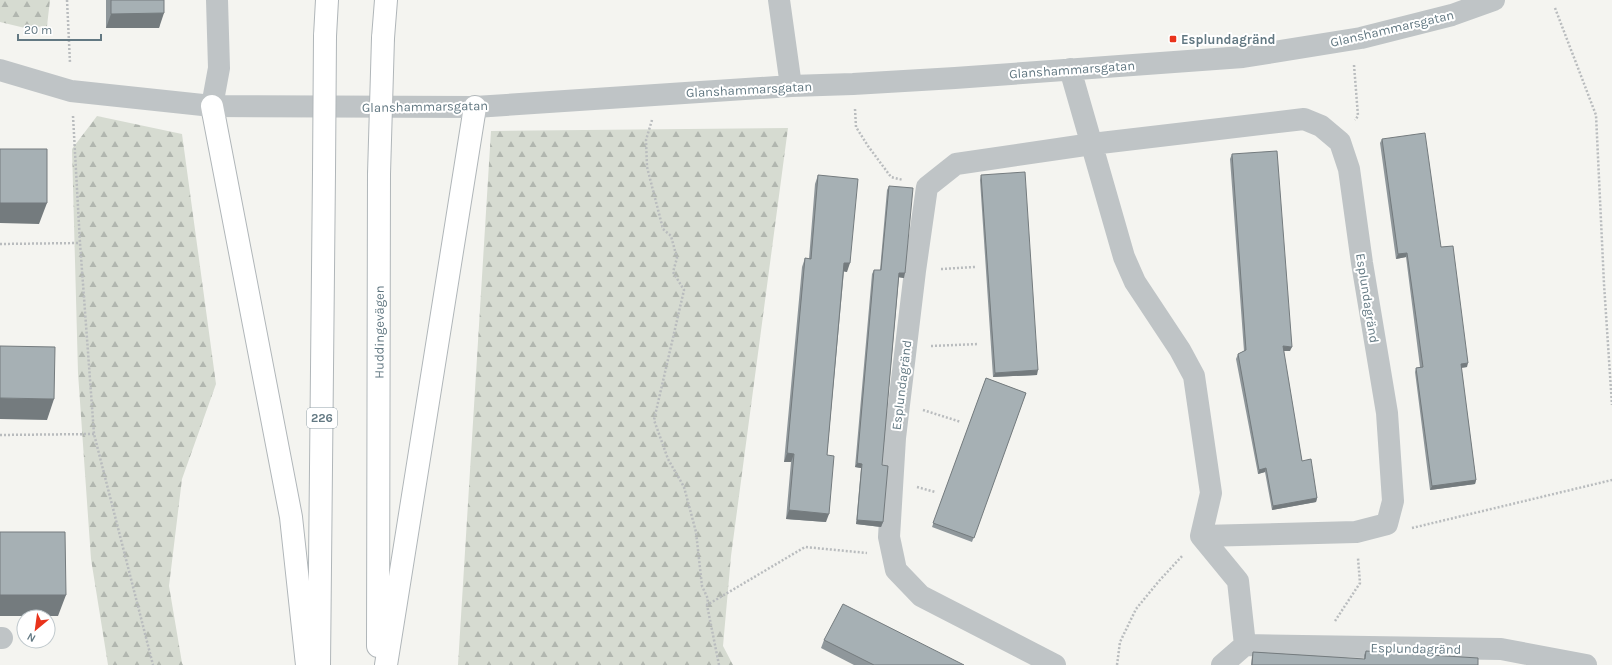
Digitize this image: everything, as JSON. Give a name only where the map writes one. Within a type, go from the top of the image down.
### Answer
[{"type":"main road","name":"226","points":[[320,665],[325,36],[327,0]]},
{"type":"main road","name":"Huddingevägen","points":[[378,665],[379,174],[383,38],[386,0]]},
{"type":"main road","points":[[212,106],[291,517],[307,665]]},
{"type":"main road","points":[[386,665],[475,107]]},
{"type":"street","points":[[212,106],[219,68],[217,0]]},
{"type":"street","points":[[779,0],[791,86]]},
{"type":"street","name":"Glanshammarsgatan","points":[[0,70],[71,91],[212,106],[475,107],[791,86],[853,84],[1243,57],[1349,40],[1452,14],[1494,0]]},
{"type":"street","points":[[1070,69],[1124,257],[1135,282],[1180,350],[1194,376],[1211,493],[1201,536]]},
{"type":"street","points":[[927,187],[956,164],[1092,144],[1304,119],[1321,126],[1340,142]]},
{"type":"street","name":"Esplundagränd","points":[[1340,142],[1349,169],[1362,263],[1387,413],[1393,501],[1387,524]]},
{"type":"street","name":"Esplundagränd","points":[[927,187],[915,271],[895,438],[889,537],[896,570],[921,596],[1055,665]]},
{"type":"street","points":[[1201,536],[1356,532],[1387,524]]},
{"type":"street","points":[[1201,536],[1238,581],[1245,645],[1222,665]]},
{"type":"street","name":"Esplundagränd","points":[[1245,645],[1501,649],[1586,665]]},
{"type":"path","points":[[67,0],[80,243],[94,434],[153,665]]},
{"type":"path","points":[[1556,8],[1596,114],[1604,291],[1612,405]]},
{"type":"path","points":[[1340,142],[1358,116],[1354,58],[1349,40]]},
{"type":"path","points":[[653,95],[652,117],[646,140],[647,167],[663,229],[671,236],[676,258],[673,272],[684,290],[654,420],[668,459],[684,487],[696,532],[702,586],[708,599],[707,605],[719,665]]},
{"type":"path","points":[[854,103],[856,127],[891,177],[927,187]]},
{"type":"path","points":[[0,244],[80,243]]},
{"type":"path","points":[[915,271],[975,267]]},
{"type":"path","points":[[906,347],[978,344]]},
{"type":"path","points":[[899,402],[961,422]]},
{"type":"path","points":[[0,435],[94,434]]},
{"type":"path","points":[[1387,524],[1410,529],[1612,480]]},
{"type":"path","points":[[1318,646],[1360,583],[1356,532]]},
{"type":"path","points":[[1117,665],[1120,642],[1136,608],[1201,536]]},
{"type":"path","points":[[707,605],[805,547],[892,555]]},
{"type":"green space","points":[[0,0],[50,0],[47,26],[25,28],[0,22]]},
{"type":"green space","points":[[97,116],[182,134],[216,384],[182,479],[169,586],[183,665],[108,665],[91,559],[78,373],[72,149]]},
{"type":"green space","points":[[788,128],[731,556],[723,646],[733,665],[458,665],[491,131]]},
{"type":"building","points":[[111,0],[164,0],[164,13],[111,14]]},
{"type":"building","points":[[1425,133],[1441,247],[1453,246],[1468,363],[1461,364],[1476,480],[1432,486],[1416,368],[1423,367],[1407,253],[1398,254],[1382,139]]},
{"type":"building","points":[[0,149],[47,149],[47,203],[0,203]]},
{"type":"building","points":[[1277,151],[1292,347],[1283,346],[1302,461],[1311,459],[1317,498],[1273,506],[1266,468],[1259,470],[1238,354],[1246,350],[1232,154]]},
{"type":"building","points":[[1025,172],[1038,370],[995,373],[981,175]]},
{"type":"building","points":[[818,175],[858,179],[850,263],[844,263],[827,455],[834,456],[829,514],[789,510],[794,454],[787,453],[805,258],[811,259]]},
{"type":"building","points":[[889,186],[913,188],[905,273],[899,273],[882,465],[888,466],[883,522],[857,520],[862,464],[857,463],[874,270],[881,270]]},
{"type":"building","points":[[0,346],[55,347],[54,399],[0,398]]},
{"type":"building","points":[[986,378],[1026,393],[974,538],[933,523]]},
{"type":"building","points":[[0,532],[65,532],[66,595],[0,595]]},
{"type":"building","points":[[843,604],[964,665],[874,665],[824,640]]},
{"type":"building","points":[[1366,651],[1478,658],[1478,665],[1252,665],[1253,652],[1365,659]]},
{"type":"place","name":"Esplundagränd","points":[[1173,39]]}]
